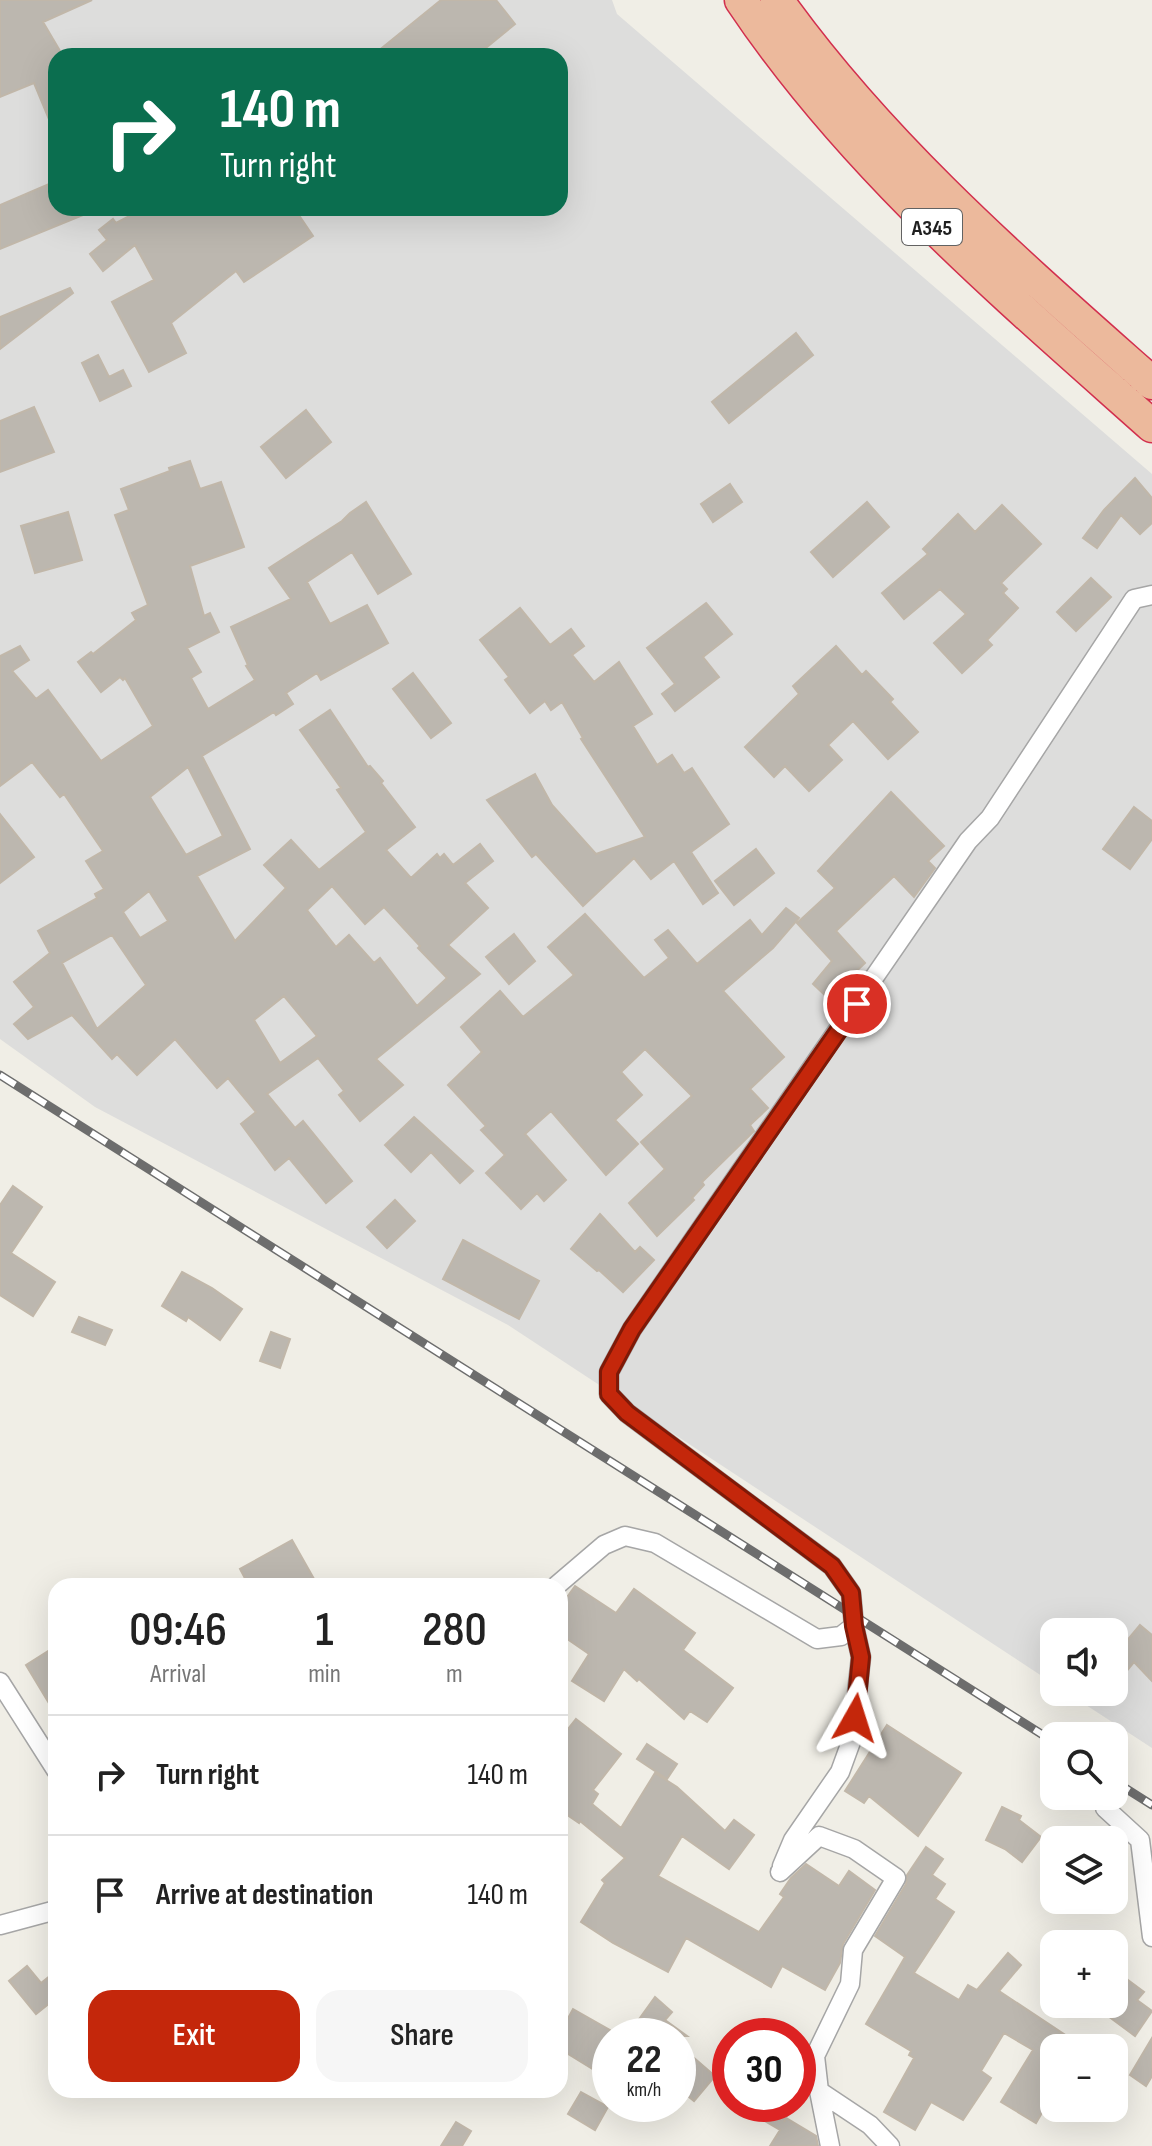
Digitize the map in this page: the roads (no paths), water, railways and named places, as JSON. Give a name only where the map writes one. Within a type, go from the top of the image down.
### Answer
[{"type":"highway","name":"A345","points":[[741,0],[774,49],[871,164],[944,239],[1152,426]]},
{"type":"highway","name":"A345","points":[[777,0],[817,55],[906,156],[1013,259],[1152,383]]},
{"type":"street","points":[[830,2146],[815,2056],[850,1984],[853,1950],[896,1878],[854,1849],[819,1836],[780,1872],[793,1840],[840,1772],[852,1739],[861,1657],[851,1593],[832,1566],[627,1413],[609,1394],[609,1372],[632,1329],[968,841],[990,818],[1134,599],[1152,595]]},
{"type":"street","points":[[565,1578],[604,1545],[625,1536],[655,1543],[817,1639],[841,1636],[854,1626]]},
{"type":"street","points":[[0,1682],[48,1757]]},
{"type":"street","points":[[1107,1810],[1140,1840],[1152,1937]]},
{"type":"street","points":[[0,1925],[48,1912]]},
{"type":"street","points":[[819,2091],[870,2125],[890,2146]]},
{"type":"railway","points":[[0,1075],[1040,1733]]},
{"type":"railway","points":[[1128,1790],[1152,1805]]}]
